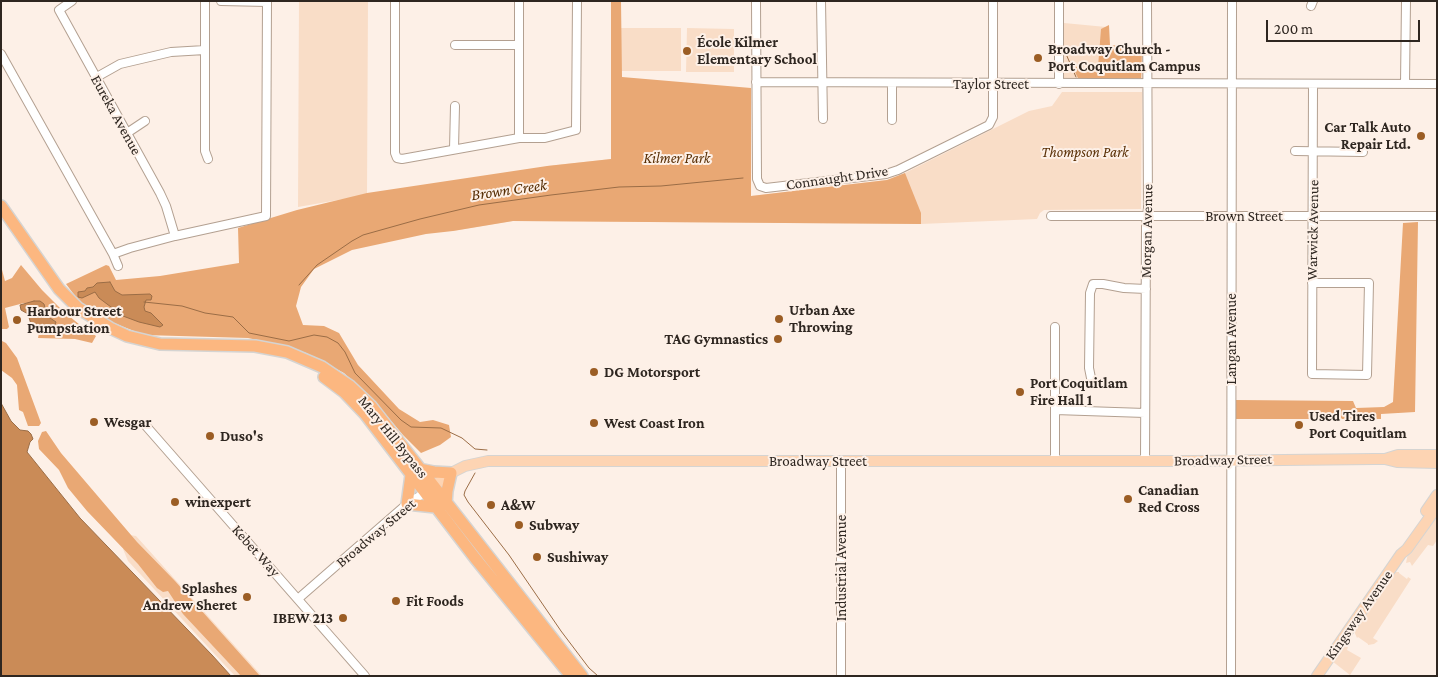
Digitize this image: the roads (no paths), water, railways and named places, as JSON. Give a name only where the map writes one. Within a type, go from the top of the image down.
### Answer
[{"type":"highway","name":"Mary Hill Bypass","points":[[1,206],[59,289],[78,308],[96,321],[127,336],[160,344],[255,346],[287,352],[312,362],[338,377],[362,398],[415,472],[571,676]]},
{"type":"highway","name":"Mary Hill Bypass","points":[[1,219],[54,294],[73,313],[92,327],[106,335],[141,348],[178,353],[253,354],[284,359],[308,368],[332,382],[356,404],[415,472]]},
{"type":"highway","points":[[415,472],[452,472],[441,506],[407,504],[415,472]]},
{"type":"highway","name":"Mary Hill Bypass","points":[[441,506],[582,676]]},
{"type":"main road","name":"Broadway Street","points":[[429,490],[452,472],[474,463],[488,461],[1384,459],[1397,462],[1436,462]]},
{"type":"main road","name":"Kingsway Avenue","points":[[1401,554],[1403,546],[1437,495]]},
{"type":"main road","name":"Kingsway Avenue","points":[[1317,676],[1401,554],[1407,549],[1437,507]]},
{"type":"street","name":"Eureka Avenue","points":[[72,1],[59,10],[166,206],[174,236]]},
{"type":"street","points":[[205,1],[205,152],[208,160]]},
{"type":"street","points":[[113,254],[174,236],[266,216],[267,1],[221,1]]},
{"type":"street","points":[[395,1],[395,147],[397,158],[404,159],[518,138],[545,138],[576,130],[577,1]]},
{"type":"street","points":[[518,138],[519,1]]},
{"type":"street","points":[[756,1],[756,82]]},
{"type":"street","points":[[821,1],[823,119]]},
{"type":"street","points":[[993,1],[993,84]]},
{"type":"street","points":[[1059,1],[1059,84]]},
{"type":"street","name":"Morgan Avenue","points":[[1145,461],[1147,1]]},
{"type":"street","name":"Langan Avenue","points":[[1231,676],[1232,1]]},
{"type":"street","points":[[1405,84],[1406,1]]},
{"type":"street","points":[[455,45],[519,45]]},
{"type":"street","points":[[95,78],[120,64],[176,51],[205,50]]},
{"type":"street","points":[[1,54],[118,266]]},
{"type":"street","name":"Taylor Street","points":[[756,82],[1437,84]]},
{"type":"street","name":"Connaught Drive","points":[[756,82],[757,176],[760,186],[768,188],[886,174],[898,170],[986,126],[992,121],[993,84]]},
{"type":"street","points":[[892,83],[892,120]]},
{"type":"street","name":"Warwick Avenue","points":[[1312,283],[1369,284],[1368,375],[1312,374],[1312,283],[1314,216],[1313,85]]},
{"type":"street","points":[[454,149],[455,106]]},
{"type":"street","points":[[127,133],[145,121]]},
{"type":"street","points":[[1296,151],[1364,152]]},
{"type":"street","name":"Brown Street","points":[[1051,216],[1437,216]]},
{"type":"street","points":[[1091,378],[1089,368],[1090,294],[1093,284],[1146,289]]},
{"type":"street","points":[[1054,327],[1055,461]]},
{"type":"street","points":[[1055,410],[1145,412]]},
{"type":"street","name":"Kebet Way","points":[[146,426],[366,676]]},
{"type":"street","name":"Industrial Avenue","points":[[841,461],[841,676]]},
{"type":"street","name":"Broadway Street","points":[[299,598],[407,504],[429,490]]},
{"type":"waterway","points":[[1063,47],[1076,77]]},
{"type":"waterway","name":"Brown Creek","points":[[299,285],[317,265],[352,241],[363,235],[420,219],[479,205],[551,195],[619,187],[661,186],[743,178]]},
{"type":"waterway","points":[[144,302],[182,306],[205,313],[233,317],[249,333],[289,341],[314,335],[327,337],[338,343],[345,352],[355,373],[401,420],[411,427],[441,428],[462,438],[475,449],[487,450]]},
{"type":"waterway","points":[[475,473],[464,495],[468,502],[509,555],[561,631],[589,668],[598,676]]},
{"type":"place","name":"École Kilmer Elementary School","points":[[687,51]]},
{"type":"place","name":"Broadway Church - Port Coquitlam Campus","points":[[1038,58]]},
{"type":"place","name":"Car Talk Auto Repair Ltd.","points":[[1421,136]]},
{"type":"place","name":"Urban Axe Throwing","points":[[779,319]]},
{"type":"place","name":"Harbour Street Pumpstation","points":[[17,320]]},
{"type":"place","name":"TAG Gymnastics","points":[[778,339]]},
{"type":"place","name":"DG Motorsport","points":[[594,372]]},
{"type":"place","name":"Port Coquitlam Fire Hall 1","points":[[1020,392]]},
{"type":"place","name":"Wesgar","points":[[94,422]]},
{"type":"place","name":"West Coast Iron","points":[[594,423]]},
{"type":"place","name":"Used Tires Port Coquitlam","points":[[1299,425]]},
{"type":"place","name":"Duso's","points":[[210,436]]},
{"type":"place","name":"Canadian Red Cross","points":[[1128,499]]},
{"type":"place","name":"winexpert","points":[[175,502]]},
{"type":"place","name":"A&W","points":[[491,505]]},
{"type":"place","name":"Subway","points":[[519,525]]},
{"type":"place","name":"Sushiway","points":[[537,557]]},
{"type":"place","name":"Splashes Andrew Sheret","points":[[247,597]]},
{"type":"place","name":"Fit Foods","points":[[396,601]]},
{"type":"place","name":"IBEW 213","points":[[343,618]]},
{"type":"park label","name":"Thompson Park","points":[[1085,152]]},
{"type":"park label","name":"Kilmer Park","points":[[677,158]]}]
